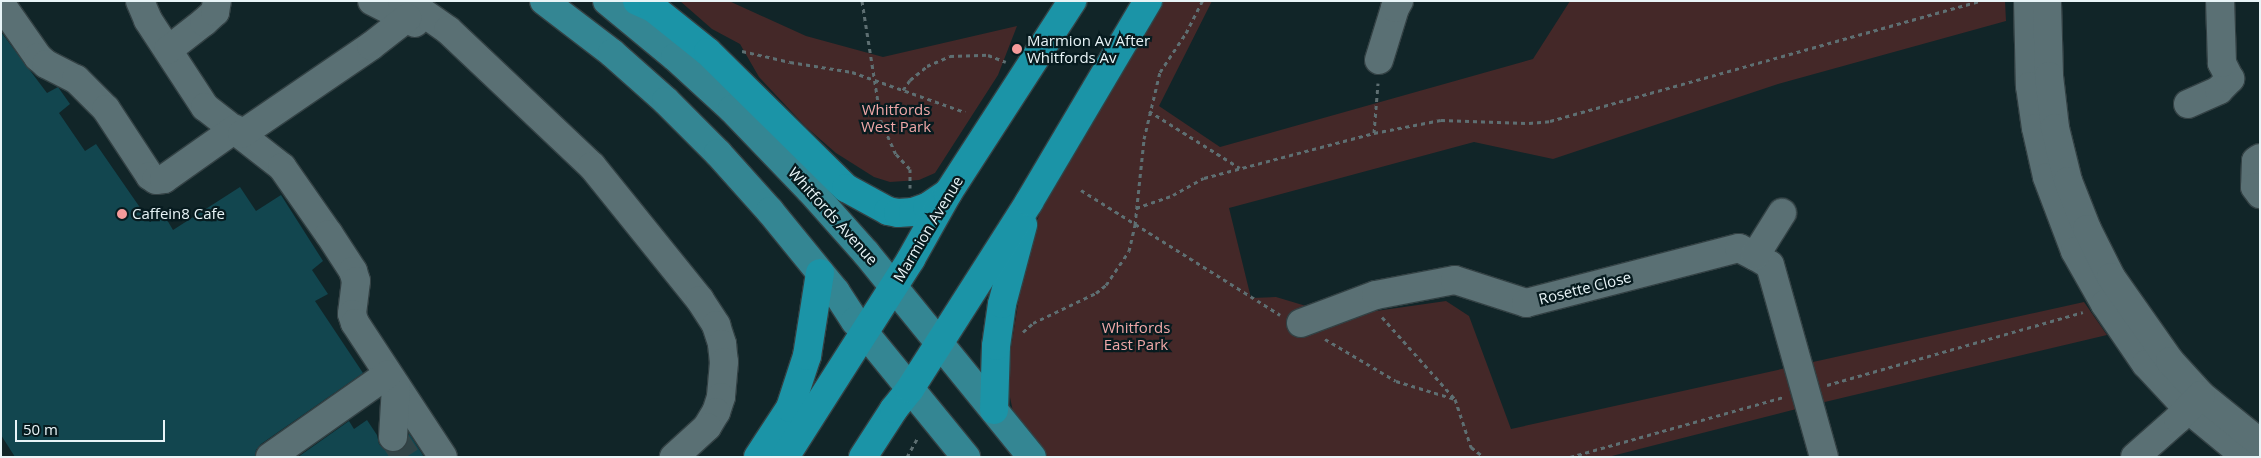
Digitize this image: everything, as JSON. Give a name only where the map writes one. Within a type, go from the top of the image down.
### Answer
[{"type":"highway","points":[[637,1],[653,8],[708,52],[846,188],[888,211],[898,213],[913,212],[927,207],[948,193]]},
{"type":"highway","name":"Marmion Avenue","points":[[785,457],[894,286],[948,193],[1072,1]]},
{"type":"highway","points":[[863,457],[894,408],[910,388],[939,344],[1029,202],[1148,1]]},
{"type":"highway","points":[[994,410],[996,346],[1002,304],[1029,202]]},
{"type":"highway","points":[[758,457],[790,408],[807,356],[820,273]]},
{"type":"main road","points":[[544,1],[612,53],[718,153],[770,211],[864,332],[966,457]]},
{"type":"main road","name":"Whitfords Avenue","points":[[607,1],[675,57],[760,136],[894,286],[1032,457]]},
{"type":"street","points":[[140,1],[148,20],[205,107],[282,167],[353,271],[356,286],[352,314],[355,323],[444,457]]},
{"type":"street","points":[[168,50],[215,12],[216,1]]},
{"type":"street","points":[[372,1],[404,10],[481,69],[492,72],[592,166],[700,300],[716,325],[722,344],[724,362],[721,397],[716,412],[706,427],[674,457]]},
{"type":"street","points":[[1379,60],[1395,8],[1399,1]]},
{"type":"street","points":[[2028,1],[2030,86],[2047,177],[2075,251],[2105,304],[2146,364],[2194,402],[2260,443]]},
{"type":"street","points":[[2047,1],[2049,76],[2055,128],[2068,181],[2087,229],[2111,277],[2170,361],[2194,402],[2246,457]]},
{"type":"street","points":[[2188,104],[2219,90],[2230,79],[2222,63],[2220,1]]},
{"type":"street","points":[[1,4],[38,57],[46,64],[76,78],[97,99],[150,176],[156,180],[164,179],[370,46],[404,10]]},
{"type":"street","points":[[2260,158],[2256,161],[2255,187],[2260,194]]},
{"type":"street","points":[[1755,256],[1782,213]]},
{"type":"street","name":"Rosette Close","points":[[1301,323],[1376,296],[1454,280],[1526,303],[1739,248],[1770,265],[1824,457]]},
{"type":"street","points":[[392,380],[393,437]]},
{"type":"street","points":[[270,457],[392,380]]},
{"type":"street","points":[[2135,457],[2194,402]]},
{"type":"path","points":[[862,1],[880,121],[896,154],[910,169],[910,188]]},
{"type":"path","points":[[1020,338],[1025,329],[1033,323],[1085,300],[1106,284],[1129,251],[1135,225],[1149,111],[1160,72],[1186,33],[1202,1]]},
{"type":"path","points":[[1136,208],[1173,195],[1204,178],[1374,134],[1441,120],[1529,123],[1550,121],[1980,1]]},
{"type":"path","points":[[734,47],[758,56],[838,69],[873,78],[965,112]]},
{"type":"path","points":[[903,90],[910,80],[927,66],[950,56],[988,55],[1007,62]]},
{"type":"path","points":[[1374,134],[1379,60]]},
{"type":"path","points":[[1149,111],[1240,168]]},
{"type":"path","points":[[1082,190],[1135,225]]},
{"type":"path","points":[[1376,296],[1376,311],[1455,400],[1471,448],[1484,457]]},
{"type":"path","points":[[1570,457],[2094,309],[2105,304]]},
{"type":"path","points":[[907,457],[918,437]]},
{"type":"green space","name":"Whitfords West Park","points":[[680,1],[729,1],[806,36],[883,57],[1017,26],[998,75],[935,173],[919,180],[890,182],[874,177],[836,153],[805,126],[759,77],[740,44],[712,29]]},
{"type":"green space","name":"Whitfords East Park","points":[[1159,1],[1212,1],[1159,106],[1220,147],[1533,59],[1570,1],[2005,1],[2006,21],[1778,84],[1553,159],[1474,142],[1229,208],[1251,298],[1276,297],[1316,309],[1376,311],[1446,301],[1469,316],[1511,429],[2084,302],[2107,335],[1808,406],[1608,457],[1042,457],[1016,426],[1006,378],[1027,249],[1050,185]]},
{"type":"building","points":[[1,32],[47,93],[58,87],[70,104],[59,113],[85,151],[96,144],[150,222],[163,213],[173,230],[240,187],[256,211],[281,195],[323,261],[312,270],[328,294],[315,301],[363,373],[261,444],[256,450],[255,457],[15,457],[1,435]]},
{"type":"building","points":[[367,420],[377,435],[379,444],[385,450],[393,453],[400,451],[406,445],[409,433],[424,457],[298,457],[349,421],[354,429]]},
{"type":"tunnel","points":[[393,437],[406,457]]},
{"type":"place","name":"Marmion Av After Whitfords Av","points":[[1017,49]]},
{"type":"place","name":"Caffein8 Cafe","points":[[122,214]]}]
